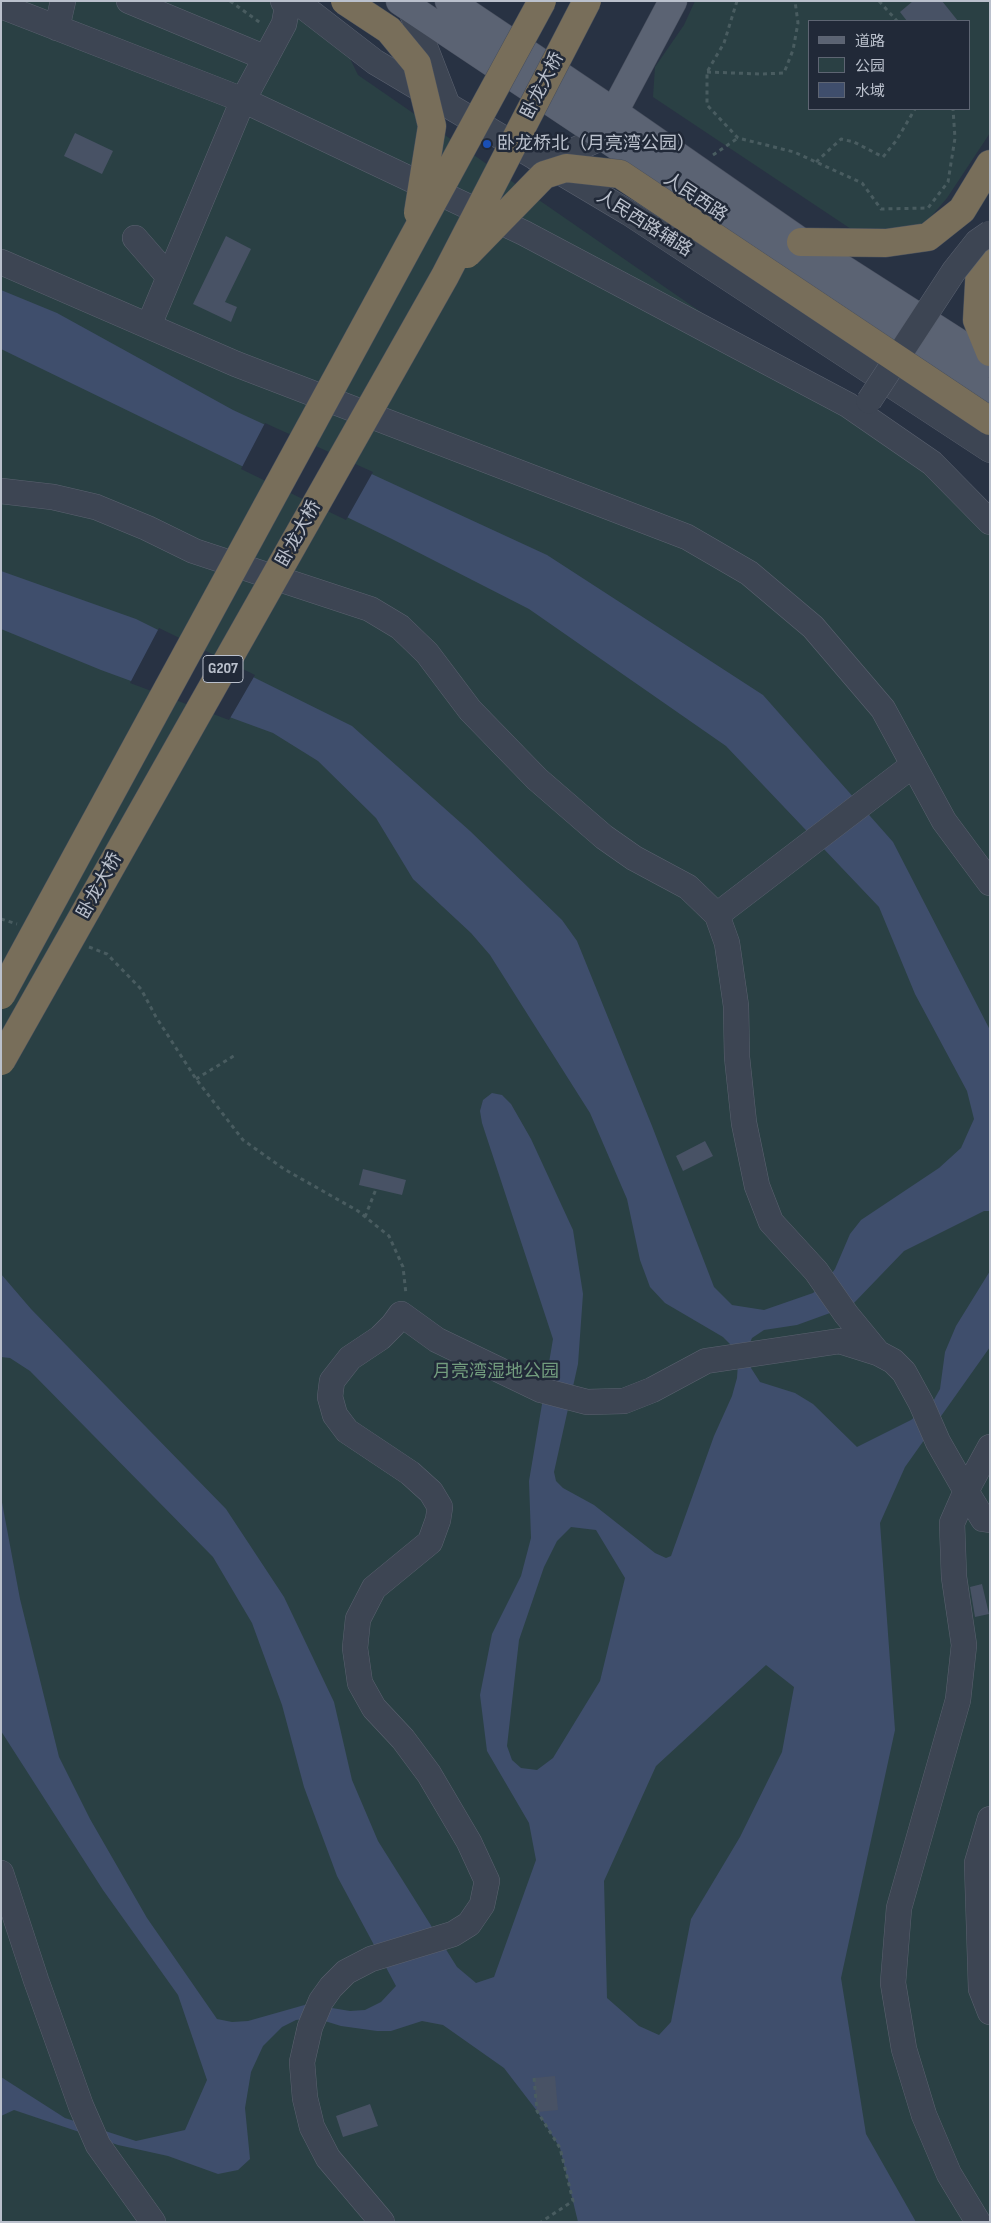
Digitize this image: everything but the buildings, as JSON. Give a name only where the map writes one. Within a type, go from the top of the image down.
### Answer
[{"type":"highway","points":[[346,1],[390,30],[417,64],[432,126],[415,232]]},
{"type":"highway","name":"卧龙大桥","points":[[1,995],[542,1]]},
{"type":"highway","name":"卧龙大桥","points":[[1,1061],[445,276],[586,1]]},
{"type":"highway","points":[[801,242],[886,243],[928,237],[962,210],[990,164]]},
{"type":"highway","points":[[445,276],[544,174],[566,168],[620,174],[990,421]]},
{"type":"highway","points":[[989,353],[976,320],[980,266],[990,235]]},
{"type":"main road","name":"人民西路","points":[[449,1],[614,112],[801,242],[989,353]]},
{"type":"main road","points":[[614,112],[673,1]]},
{"type":"main road","name":"人民西路","points":[[405,4],[990,395]]},
{"type":"street","points":[[57,28],[64,1]]},
{"type":"street","points":[[129,1],[266,58]]},
{"type":"street","name":"人民西路辅路","points":[[296,1],[375,62],[629,213],[990,450]]},
{"type":"street","points":[[405,4],[448,106]]},
{"type":"street","points":[[1,6],[243,100],[524,233],[848,405],[932,463],[990,522]]},
{"type":"street","points":[[149,325],[243,100],[266,58],[282,20],[314,20],[337,32]]},
{"type":"street","points":[[536,158],[557,158],[603,137]]},
{"type":"street","points":[[869,401],[954,271],[977,242],[990,235]]},
{"type":"street","points":[[135,238],[169,277]]},
{"type":"street","points":[[1,262],[236,364],[687,537],[742,568],[813,627],[883,709],[944,822],[990,883]]},
{"type":"street","points":[[792,375],[815,371],[844,384],[945,453],[954,464],[953,484]]},
{"type":"street","points":[[1,491],[52,497],[96,507],[147,528],[194,551],[370,609],[400,628],[427,653],[470,710],[537,779],[604,837],[634,858],[688,887],[717,915],[727,943],[736,1006],[737,1057],[744,1123],[757,1186],[771,1222],[816,1271],[846,1314],[878,1353]]},
{"type":"street","points":[[717,915],[913,764]]},
{"type":"street","points":[[382,2222],[328,2158],[312,2127],[305,2098],[302,2062],[310,2027],[321,2001],[331,1987],[346,1972],[371,1959],[454,1934],[469,1924],[482,1905],[486,1881],[469,1842],[429,1774],[403,1740],[374,1708],[360,1683],[355,1648],[358,1619],[374,1588],[430,1542],[438,1520],[440,1507],[431,1492],[410,1473],[347,1431],[335,1415],[330,1397],[332,1381],[341,1368],[350,1358],[380,1338],[401,1314],[437,1340],[541,1390],[587,1402],[624,1401],[652,1390],[706,1361],[840,1341],[878,1353],[893,1361],[904,1372],[921,1402],[938,1442],[966,1491],[984,1518],[990,1520]]},
{"type":"street","points":[[978,2222],[948,2174],[924,2115],[904,2049],[893,1984],[899,1908],[958,1700],[964,1645],[954,1577],[952,1522],[966,1491],[990,1447]]},
{"type":"street","points":[[990,1819],[977,1863],[981,1989],[990,2012]]},
{"type":"street","points":[[1,1872],[36,1980],[81,2106],[98,2145],[153,2222]]},
{"type":"path","points":[[230,1],[282,20]]},
{"type":"path","points":[[737,1],[724,43],[707,72],[707,105],[738,138],[794,152],[862,183],[882,209],[928,208],[948,182],[955,138],[953,110]]},
{"type":"path","points":[[707,72],[784,73],[793,50],[798,23],[795,1]]},
{"type":"path","points":[[879,1],[896,20]]},
{"type":"path","points":[[816,162],[840,139],[854,142],[883,157],[896,141],[914,110]]},
{"type":"path","points":[[1,919],[18,925]]},
{"type":"path","points":[[86,946],[107,954],[141,989],[196,1079],[243,1140],[284,1168],[365,1217],[389,1236],[403,1267],[406,1292],[401,1314]]},
{"type":"path","points":[[196,1079],[237,1054]]},
{"type":"path","points":[[365,1217],[376,1189]]},
{"type":"path","points":[[534,2078],[537,2112],[560,2148],[573,2201],[541,2222]]},
{"type":"green space","name":"月亮湾湿地公园","points":[[1,1],[296,1],[337,32],[358,75],[792,375],[848,405],[990,522],[990,2222],[1,2222]]},
{"type":"green space","points":[[695,1],[990,1],[990,133],[947,198],[922,227],[857,233],[653,97],[655,67],[684,25]]},
{"type":"water","points":[[1,290],[57,313],[233,410],[547,555],[763,695],[893,842],[990,1030],[990,1211],[984,1211],[904,1251],[852,1305],[797,1325],[764,1330],[752,1338],[748,1347],[751,1368],[760,1382],[795,1393],[813,1404],[857,1447],[911,1420],[931,1405],[940,1389],[945,1352],[956,1326],[990,1271],[990,1347],[905,1467],[880,1523],[895,1730],[841,1978],[866,2134],[916,2222],[578,2222],[560,2148],[537,2111],[504,2068],[443,2025],[422,2021],[391,2031],[341,2026],[315,2018],[296,2020],[282,2027],[263,2046],[251,2072],[245,2108],[250,2159],[238,2170],[218,2174],[168,2156],[118,2145],[14,2110],[1,2116],[1,2077],[65,2118],[136,2141],[185,2130],[207,2080],[178,1995],[103,1890],[1,1731],[1,1497],[20,1599],[59,1757],[90,1819],[147,1918],[217,2019],[232,2022],[248,2021],[308,2004],[350,2011],[365,2010],[381,2002],[396,1986],[337,1876],[304,1787],[282,1705],[252,1623],[213,1557],[30,1371],[10,1358],[1,1357],[1,1274],[31,1309],[226,1509],[284,1597],[334,1702],[352,1780],[378,1841],[457,1967],[476,1983],[494,1977],[536,1860],[529,1823],[487,1751],[480,1695],[492,1634],[521,1576],[531,1538],[529,1481],[553,1339],[482,1123],[480,1111],[483,1100],[492,1093],[502,1095],[511,1104],[531,1139],[573,1230],[583,1294],[578,1364],[554,1472],[556,1481],[563,1488],[594,1505],[655,1553],[666,1558],[671,1556],[714,1436],[732,1396],[737,1378],[738,1363],[732,1346],[723,1337],[665,1303],[650,1287],[640,1260],[627,1199],[590,1113],[490,955],[471,933],[413,879],[376,818],[318,761],[273,733],[101,670],[1,629],[1,571],[136,619],[352,726],[470,831],[562,920],[577,941],[652,1126],[714,1287],[732,1305],[764,1310],[813,1293],[835,1269],[850,1234],[861,1220],[939,1168],[961,1148],[974,1119],[967,1091],[915,994],[879,907],[726,746],[529,609],[392,539],[1,349]],"holes":[[[571,1527],[596,1530],[625,1578],[600,1681],[553,1758],[537,1770],[521,1768],[512,1760],[507,1746],[519,1640],[544,1567],[557,1541]],[[766,1665],[794,1687],[782,1752],[740,1837],[691,1919],[671,2022],[659,2035],[639,2026],[607,1998],[604,1881],[656,1766]]]},
{"type":"pier","points":[[265,423],[373,472],[346,520],[241,469]]},
{"type":"pier","points":[[159,628],[255,675],[229,720],[130,683]]},
{"type":"place","name":"卧龙桥北（月亮湾公园）","points":[[487,144]]}]
